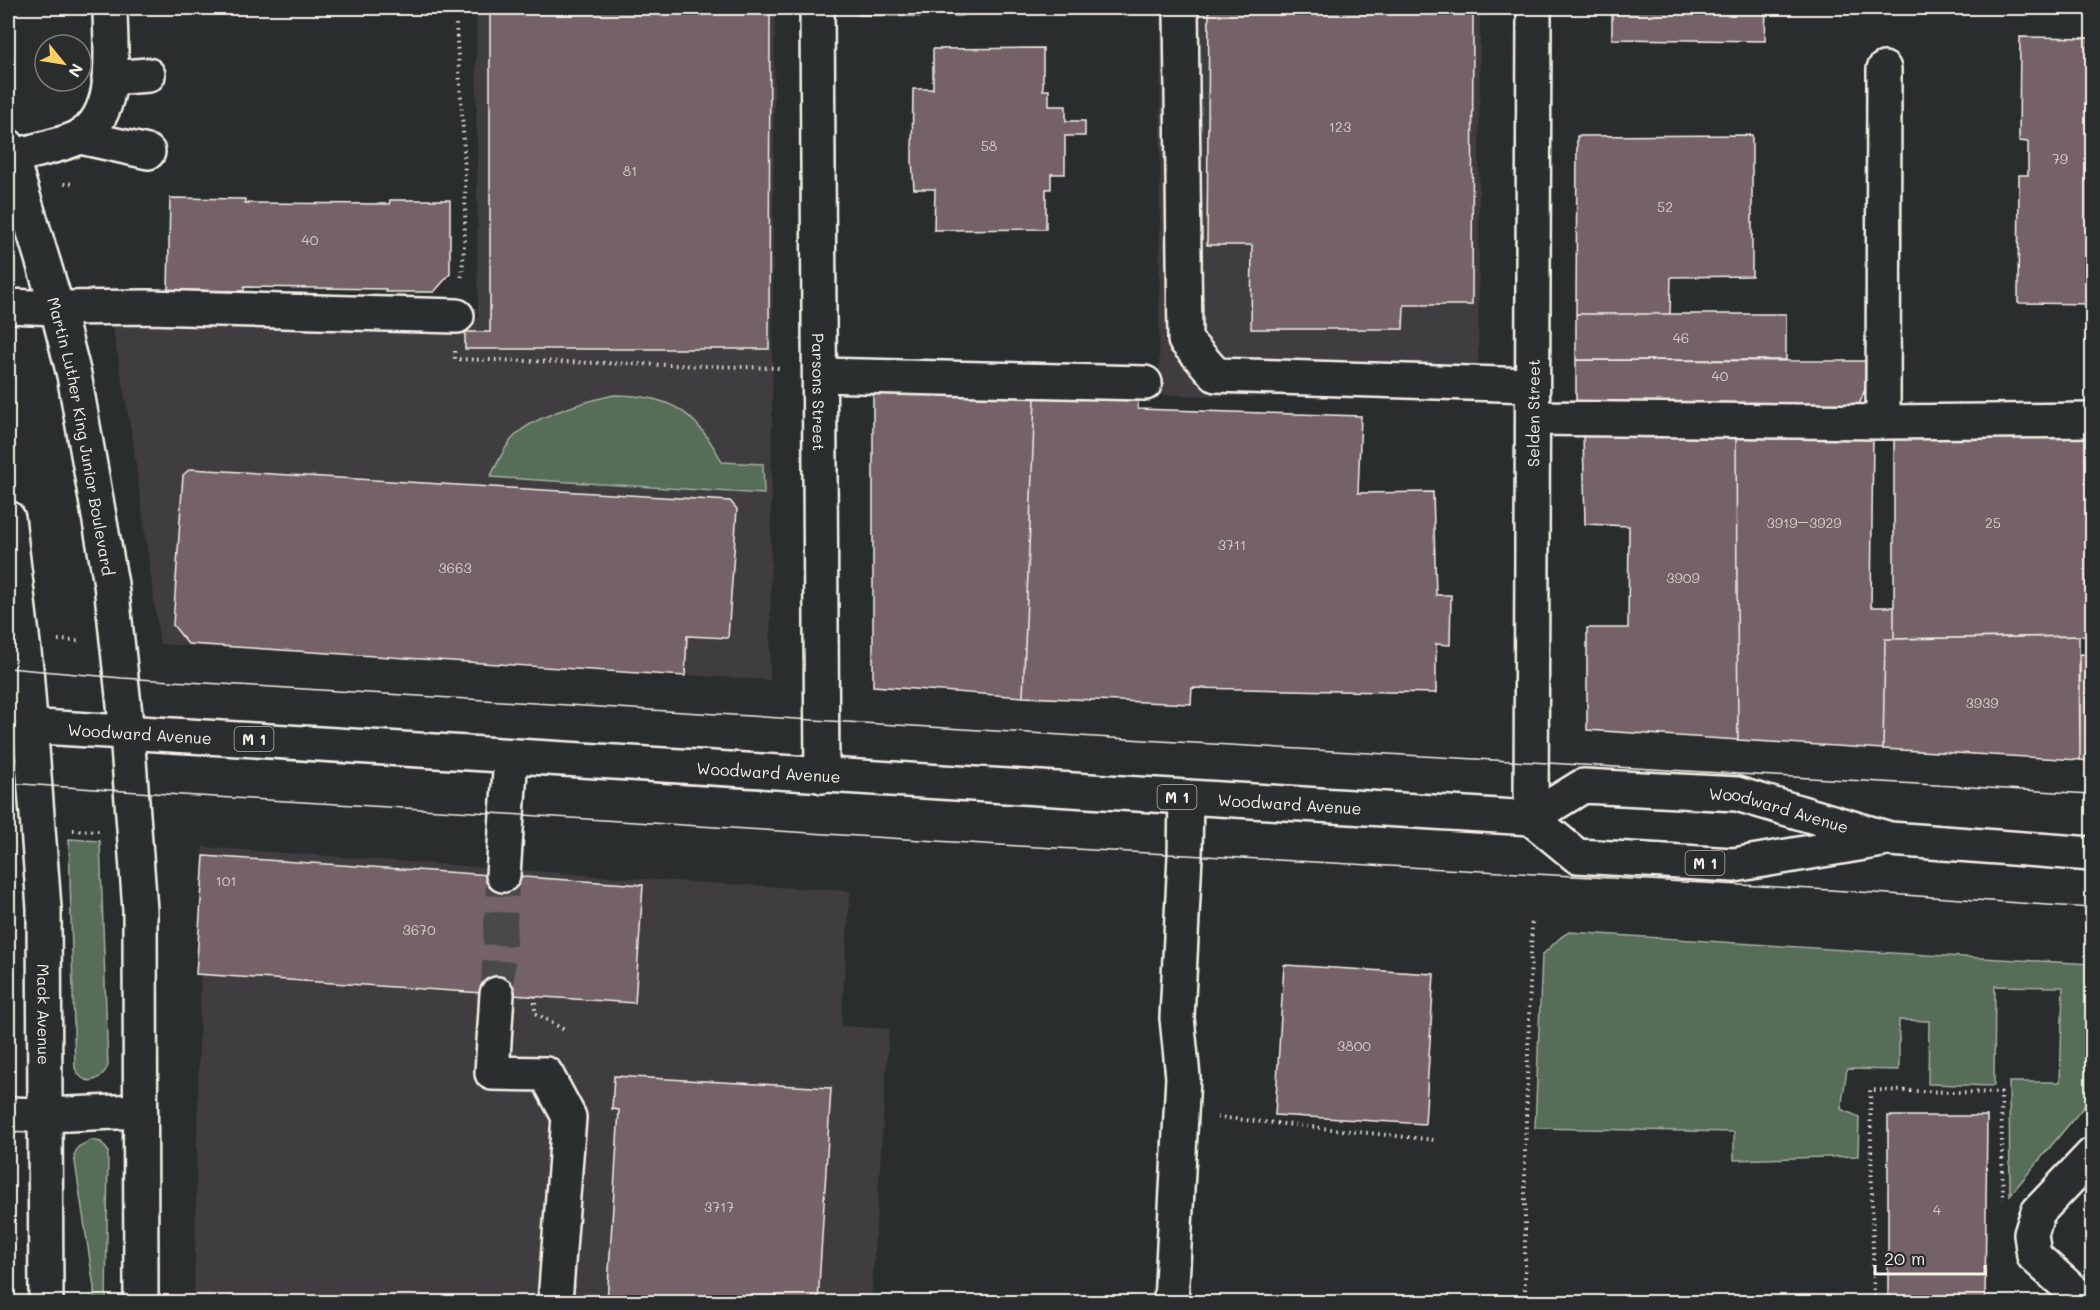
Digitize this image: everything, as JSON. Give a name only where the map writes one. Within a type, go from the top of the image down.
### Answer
[{"type":"main road","points":[[80,137],[93,127],[104,110],[109,90],[110,8]]},
{"type":"main road","name":"Parsons Street","points":[[817,8],[822,776]]},
{"type":"main road","points":[[1181,8],[1185,340],[1216,375],[1532,385]]},
{"type":"main road","name":"Selden Street","points":[[1531,818],[1534,8]]},
{"type":"main road","points":[[1883,422],[1884,69]]},
{"type":"main road","points":[[109,78],[148,75]]},
{"type":"main road","points":[[9,152],[80,137],[148,152]]},
{"type":"main road","name":"Martin Luther King Junior Boulevard","points":[[9,152],[57,308],[76,384],[110,573],[127,733]]},
{"type":"main road","points":[[8,306],[148,307],[457,316]]},
{"type":"main road","points":[[820,375],[1145,383]]},
{"type":"main road","points":[[1533,418],[1883,422],[2092,420]]},
{"type":"main road","points":[[8,518],[26,669],[19,726]]},
{"type":"main road","name":"Woodward Avenue","points":[[19,726],[1531,818],[1583,786],[1737,794],[1890,839],[2092,854]]},
{"type":"main road","name":"Mack Avenue","points":[[19,726],[44,916],[46,1302]]},
{"type":"main road","points":[[127,733],[140,910],[141,1302]]},
{"type":"main road","points":[[503,875],[511,756]]},
{"type":"main road","points":[[1171,1302],[1183,1077],[1177,1018],[1186,797]]},
{"type":"main road","name":"Woodward Avenue","points":[[1531,818],[1577,856],[1734,865],[1890,839]]},
{"type":"main road","points":[[497,994],[492,1073],[546,1074],[569,1117],[555,1302]]},
{"type":"main road","points":[[8,1114],[140,1112]]},
{"type":"main road","points":[[2085,1302],[2034,1256],[2031,1234],[2038,1212],[2092,1155]]},
{"type":"path","points":[[456,24],[466,187],[466,243],[457,316],[455,359],[779,368]]},
{"type":"path","points":[[64,184],[70,183]]},
{"type":"path","points":[[49,639],[83,641]]},
{"type":"path","points":[[68,829],[100,831]]},
{"type":"path","points":[[1525,1302],[1525,1154],[1532,920]]},
{"type":"path","points":[[535,996],[535,1013],[566,1031]]},
{"type":"path","points":[[1874,1302],[1870,1090],[2001,1093],[2003,1201]]},
{"type":"path","points":[[1218,1117],[1435,1140]]},
{"type":"shaded area","points":[[476,8],[775,8],[770,680],[160,644],[132,436],[112,323],[478,319]]},
{"type":"shaded area","points":[[1161,8],[1480,8],[1478,400],[1159,395]]},
{"type":"shaded area","points":[[203,847],[671,881],[850,891],[841,1026],[889,1029],[871,1302],[194,1302]]},
{"type":"green space","points":[[858,8],[935,8],[931,17],[858,15]]},
{"type":"green space","points":[[945,8],[1021,8],[1001,13],[954,16],[944,10]]},
{"type":"green space","points":[[614,395],[651,398],[679,409],[702,430],[722,462],[763,464],[764,494],[490,477],[509,443],[527,426],[563,410]]},
{"type":"green space","points":[[69,839],[100,841],[108,1066],[101,1076],[92,1080],[83,1078],[75,1068]]},
{"type":"green space","points":[[1569,932],[2092,964],[2091,1098],[2010,1195],[2009,1082],[2060,1082],[2063,987],[1995,986],[1994,1086],[1928,1084],[1929,1021],[1899,1020],[1899,1070],[1847,1069],[1841,1109],[1859,1117],[1858,1156],[1734,1160],[1734,1132],[1535,1128],[1542,955]]},
{"type":"green space","points":[[91,1140],[101,1142],[108,1151],[106,1302],[94,1302],[94,1287],[74,1155],[78,1147]]},
{"type":"building","points":[[490,8],[770,8],[769,349],[465,349],[465,332],[490,332]]},
{"type":"building","points":[[1209,8],[1473,8],[1472,305],[1404,305],[1403,329],[1251,329],[1252,245],[1207,245]]},
{"type":"building","points":[[1612,8],[1766,8],[1765,41],[1612,39]]},
{"type":"building","points":[[2020,37],[2092,38],[2092,304],[2018,303],[2019,175],[2028,175],[2028,142],[2019,141]]},
{"type":"building","points":[[1043,48],[1043,90],[1049,90],[1049,106],[1066,106],[1066,121],[1085,121],[1085,136],[1065,136],[1065,174],[1051,174],[1051,189],[1046,189],[1046,229],[934,230],[935,189],[914,189],[912,160],[913,89],[933,89],[933,49]]},
{"type":"building","points":[[1752,135],[1752,276],[1671,277],[1670,314],[1576,314],[1577,136]]},
{"type":"building","points":[[170,198],[245,199],[245,203],[389,204],[390,200],[450,200],[450,274],[434,292],[244,287],[244,291],[168,290]]},
{"type":"building","points":[[1576,314],[1786,314],[1786,360],[1576,360]]},
{"type":"building","points":[[1576,360],[1865,361],[1865,389],[1857,411],[1576,411]]},
{"type":"building","points":[[873,393],[1035,398],[1023,697],[873,686]]},
{"type":"building","points":[[1035,398],[1138,400],[1138,409],[1361,416],[1358,493],[1433,492],[1436,595],[1451,595],[1450,645],[1436,644],[1436,693],[1192,688],[1191,704],[1023,697]]},
{"type":"building","points":[[1583,433],[1736,437],[1738,740],[1587,730],[1587,628],[1628,628],[1629,526],[1585,524]]},
{"type":"building","points":[[1873,435],[1871,607],[1894,607],[1894,639],[1885,639],[1883,749],[1738,740],[1736,437]]},
{"type":"building","points":[[2092,435],[2092,636],[1894,639],[1894,436]]},
{"type":"building","points":[[190,469],[730,501],[737,509],[728,638],[687,636],[685,676],[188,644],[173,625],[183,475]]},
{"type":"building","points":[[2079,636],[2080,760],[1883,749],[1885,639]]},
{"type":"building","points":[[2080,654],[2092,655],[2092,761],[2080,760]]},
{"type":"building","points":[[204,856],[643,885],[635,1003],[196,974]]},
{"type":"building","points":[[1284,965],[1434,974],[1425,1124],[1275,1115]]},
{"type":"building","points":[[614,1076],[831,1088],[818,1302],[607,1302],[619,1110],[612,1109]]},
{"type":"building","points":[[1888,1116],[1987,1116],[1985,1302],[1888,1302]]},
{"type":"tunnel","points":[[497,994],[503,875]]},
{"type":"tram line","points":[[8,668],[122,678],[1177,742],[2092,794]]},
{"type":"tram line","points":[[8,783],[1000,845],[1831,890],[2092,908]]}]
